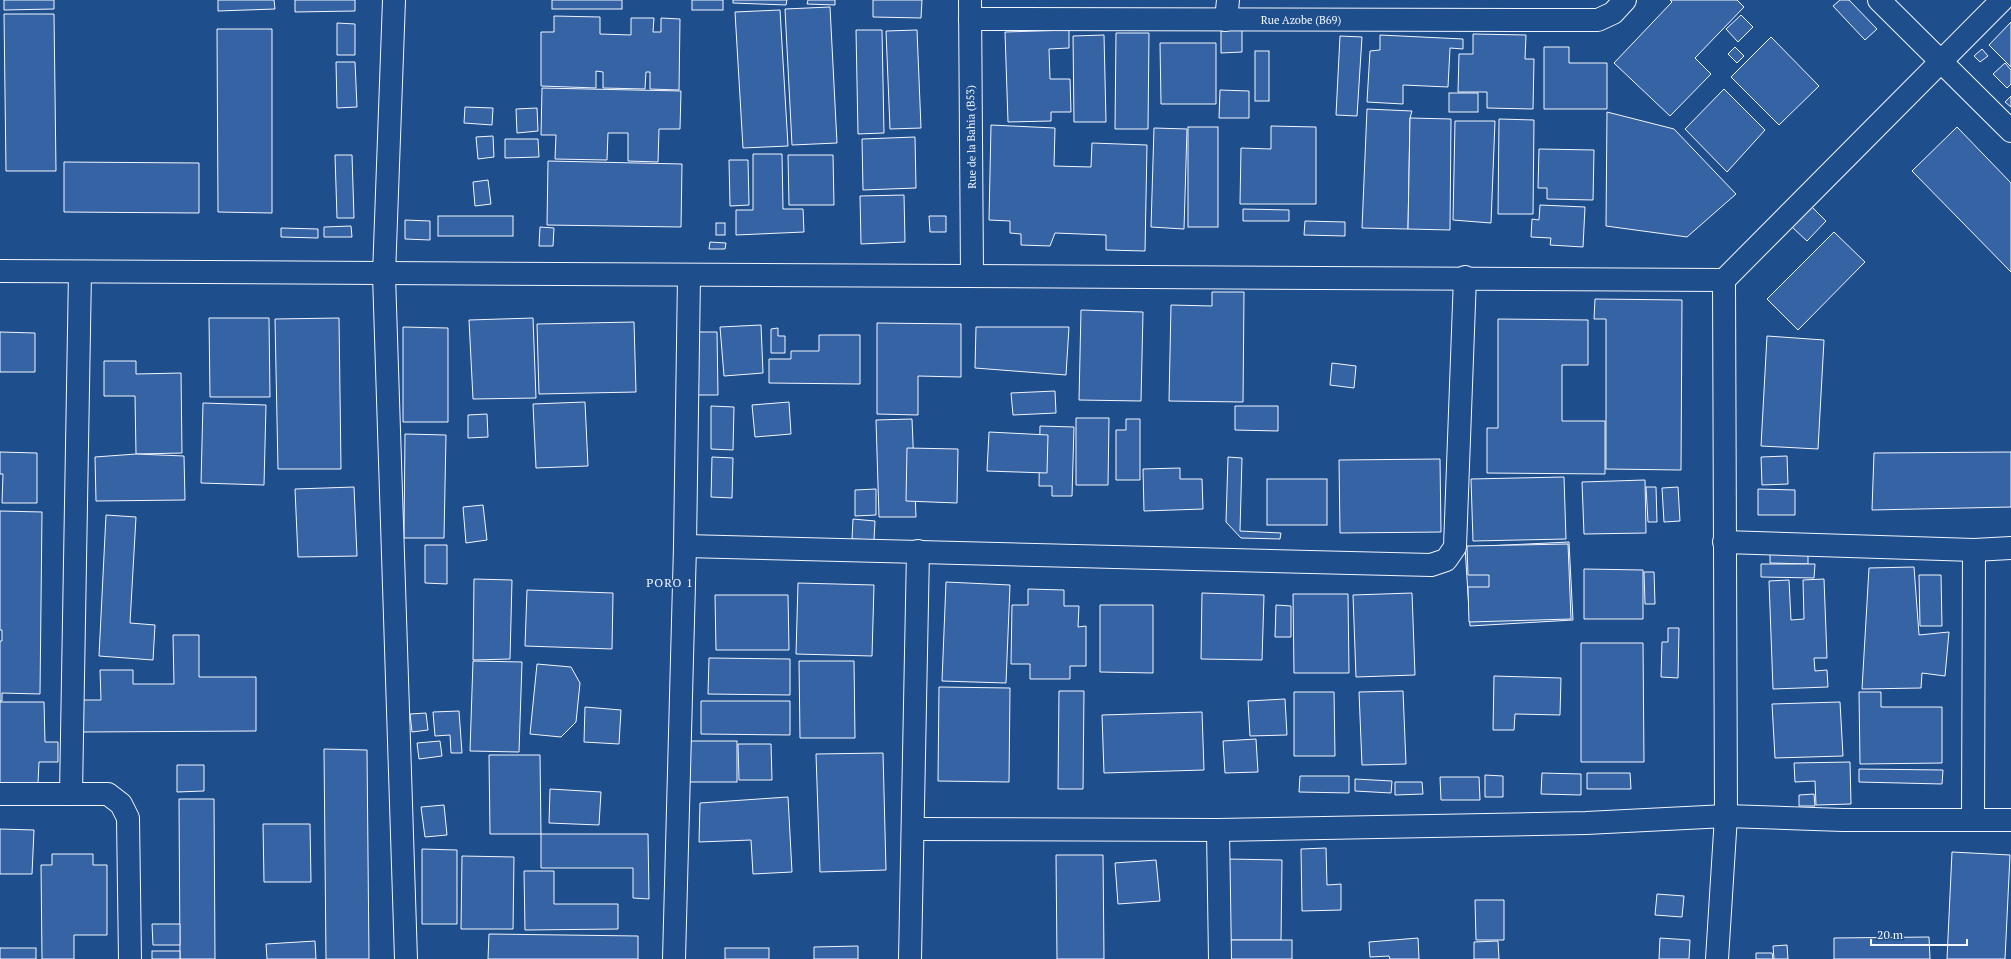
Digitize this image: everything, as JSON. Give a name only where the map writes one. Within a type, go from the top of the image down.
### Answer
[{"type":"street","points":[[394,0],[384,275],[406,959]]},
{"type":"street","name":"Rue Azobe (B69)","points":[[970,10],[1227,10],[1598,20],[1613,13],[1625,0]]},
{"type":"street","points":[[1880,0],[1941,63],[2011,130]]},
{"type":"street","points":[[1717,959],[1726,816],[1724,280],[2002,0]]},
{"type":"street","name":"Rue de la Bahia (B53)","points":[[970,10],[972,274]]},
{"type":"street","points":[[0,271],[384,275],[689,276],[972,274],[1724,280]]},
{"type":"street","points":[[72,794],[80,272]]},
{"type":"street","points":[[674,959],[685,546],[689,276]]},
{"type":"street","points":[[685,546],[1431,565],[1446,560],[1455,547],[1465,277]]},
{"type":"street","points":[[1724,542],[1974,550],[2011,548]]},
{"type":"street","points":[[1973,819],[1974,550]]},
{"type":"street","points":[[910,959],[914,830],[918,551]]},
{"type":"street","points":[[0,794],[108,794],[121,804],[128,818],[130,959]]},
{"type":"street","points":[[914,830],[1218,830],[1586,823],[1726,816],[1843,820],[2011,820]]},
{"type":"street","points":[[1218,830],[1220,959]]},
{"type":"building","points":[[4,0],[54,0],[54,9],[4,10]]},
{"type":"building","points":[[218,0],[274,0],[275,9],[218,11]]},
{"type":"building","points":[[295,0],[355,0],[355,11],[295,12]]},
{"type":"building","points":[[552,0],[622,0],[622,9],[552,9]]},
{"type":"building","points":[[692,0],[723,0],[723,10],[692,10]]},
{"type":"building","points":[[733,0],[787,0],[786,5],[733,3]]},
{"type":"building","points":[[808,0],[835,0],[835,5],[807,4]]},
{"type":"building","points":[[873,0],[922,0],[921,18],[873,17]]},
{"type":"building","points":[[1670,0],[1737,0],[1744,7],[1695,58],[1711,74],[1670,116],[1614,63],[1672,2]]},
{"type":"building","points":[[1840,0],[1849,0],[1877,29],[1865,40],[1833,6]]},
{"type":"building","points":[[830,7],[837,143],[792,145],[785,9]]},
{"type":"building","points":[[780,10],[788,146],[743,148],[735,12]]},
{"type":"building","points":[[4,14],[54,14],[56,171],[6,171]]},
{"type":"building","points":[[1741,15],[1753,27],[1738,42],[1726,29]]},
{"type":"building","points":[[554,16],[600,17],[600,34],[631,35],[631,18],[654,18],[653,32],[661,32],[661,18],[680,19],[679,90],[650,89],[650,72],[646,72],[645,89],[603,88],[603,72],[596,71],[596,88],[541,86],[541,32],[554,32]]},
{"type":"building","points":[[2011,22],[2011,67],[1989,45]]},
{"type":"building","points":[[337,23],[355,24],[355,55],[337,55]]},
{"type":"building","points":[[217,29],[272,29],[272,213],[218,212]]},
{"type":"building","points":[[856,30],[882,30],[884,133],[858,134]]},
{"type":"building","points":[[917,30],[921,128],[890,129],[886,31]]},
{"type":"building","points":[[1069,30],[1069,48],[1049,49],[1050,79],[1070,79],[1071,112],[1051,112],[1051,121],[1008,122],[1005,32]]},
{"type":"building","points":[[1242,30],[1242,52],[1221,53],[1221,31]]},
{"type":"building","points":[[1116,33],[1149,33],[1148,129],[1115,129]]},
{"type":"building","points":[[1473,34],[1526,35],[1525,59],[1534,59],[1533,109],[1487,108],[1487,92],[1458,92],[1459,54],[1473,54]]},
{"type":"building","points":[[1104,35],[1106,122],[1074,122],[1073,36]]},
{"type":"building","points":[[1380,35],[1463,39],[1463,49],[1450,48],[1448,87],[1403,85],[1403,104],[1367,102],[1370,51],[1380,50]]},
{"type":"building","points":[[1340,36],[1362,37],[1357,116],[1336,115]]},
{"type":"building","points":[[1771,37],[1819,86],[1779,125],[1731,77]]},
{"type":"building","points":[[1160,43],[1216,43],[1216,104],[1161,104]]},
{"type":"building","points":[[1544,47],[1569,47],[1569,63],[1607,63],[1607,109],[1544,109]]},
{"type":"building","points":[[1735,47],[1744,56],[1737,63],[1728,54]]},
{"type":"building","points":[[1982,49],[1988,56],[1980,62],[1974,56]]},
{"type":"building","points":[[1255,51],[1269,51],[1269,101],[1255,101]]},
{"type":"building","points":[[336,62],[355,62],[357,107],[337,108]]},
{"type":"building","points":[[2005,63],[2011,70],[2011,84],[2007,88],[1993,74]]},
{"type":"building","points":[[542,88],[681,91],[680,129],[659,129],[658,162],[628,161],[628,133],[608,133],[607,160],[555,159],[556,135],[541,135]]},
{"type":"building","points":[[1724,89],[1765,130],[1727,172],[1685,129]]},
{"type":"building","points":[[1220,90],[1249,91],[1249,118],[1219,118]]},
{"type":"building","points":[[1449,93],[1478,93],[1478,112],[1449,112]]},
{"type":"building","points":[[2011,96],[2011,107],[2005,102]]},
{"type":"building","points":[[465,107],[493,108],[492,125],[464,123]]},
{"type":"building","points":[[537,108],[538,131],[517,133],[516,109]]},
{"type":"building","points":[[1367,109],[1412,111],[1410,118],[1408,229],[1362,228]]},
{"type":"building","points":[[1607,112],[1674,129],[1736,194],[1687,237],[1606,226]]},
{"type":"building","points":[[1410,118],[1451,119],[1450,230],[1408,229]]},
{"type":"building","points":[[1499,119],[1534,120],[1533,214],[1498,214]]},
{"type":"building","points":[[1455,121],[1495,121],[1491,223],[1453,220]]},
{"type":"building","points":[[991,125],[1055,128],[1054,166],[1091,167],[1092,143],[1147,145],[1145,251],[1106,250],[1106,235],[1055,233],[1050,246],[1021,245],[1021,234],[1010,233],[1010,221],[989,220]]},
{"type":"building","points":[[1271,126],[1316,127],[1316,204],[1240,204],[1241,148],[1271,149]]},
{"type":"building","points":[[1188,127],[1218,127],[1218,227],[1188,227]]},
{"type":"building","points":[[1957,127],[2011,183],[2011,272],[1912,171]]},
{"type":"building","points":[[1154,128],[1187,129],[1184,229],[1151,227]]},
{"type":"building","points":[[493,136],[494,157],[478,159],[476,137]]},
{"type":"building","points":[[915,137],[916,188],[863,190],[862,139]]},
{"type":"building","points":[[505,139],[538,139],[539,157],[505,158]]},
{"type":"building","points":[[1539,149],[1594,150],[1593,200],[1547,199],[1547,188],[1538,188]]},
{"type":"building","points":[[753,154],[782,154],[783,209],[803,209],[804,232],[736,235],[736,210],[753,210]]},
{"type":"building","points":[[335,155],[352,155],[354,218],[337,218]]},
{"type":"building","points":[[788,155],[833,155],[834,205],[789,205]]},
{"type":"building","points":[[729,160],[748,160],[749,205],[730,206]]},
{"type":"building","points":[[548,161],[682,164],[681,227],[547,225]]},
{"type":"building","points":[[64,162],[199,163],[199,213],[64,212]]},
{"type":"building","points":[[488,180],[491,204],[475,206],[473,182]]},
{"type":"building","points":[[904,195],[905,242],[861,244],[860,196]]},
{"type":"building","points":[[1540,205],[1585,207],[1583,247],[1550,245],[1551,238],[1531,237],[1532,219],[1539,220]]},
{"type":"building","points":[[1812,207],[1826,221],[1807,241],[1792,227]]},
{"type":"building","points":[[1243,209],[1289,210],[1289,221],[1243,221]]},
{"type":"building","points":[[438,216],[513,216],[513,236],[438,236]]},
{"type":"building","points":[[929,216],[946,216],[946,232],[930,232]]},
{"type":"building","points":[[405,220],[430,221],[430,240],[405,239]]},
{"type":"building","points":[[1305,221],[1345,222],[1345,236],[1304,235]]},
{"type":"building","points":[[716,223],[725,223],[725,235],[716,235]]},
{"type":"building","points":[[351,226],[352,237],[324,237],[324,227]]},
{"type":"building","points":[[540,227],[554,228],[553,246],[539,246]]},
{"type":"building","points":[[281,228],[318,229],[318,238],[281,237]]},
{"type":"building","points":[[1834,232],[1865,262],[1798,330],[1767,299]]},
{"type":"building","points":[[710,242],[726,243],[725,249],[709,249]]},
{"type":"building","points":[[1212,292],[1244,292],[1243,402],[1169,401],[1171,305],[1212,306]]},
{"type":"building","points":[[1595,299],[1682,300],[1681,470],[1606,469],[1606,319],[1594,319]]},
{"type":"building","points":[[1081,310],[1143,312],[1141,401],[1079,400]]},
{"type":"building","points":[[209,318],[269,318],[270,397],[210,397]]},
{"type":"building","points":[[339,318],[341,469],[278,469],[275,319]]},
{"type":"building","points":[[533,318],[536,398],[473,399],[469,320]]},
{"type":"building","points":[[1498,319],[1588,320],[1588,365],[1562,365],[1562,421],[1605,421],[1605,474],[1487,473],[1487,428],[1498,428]]},
{"type":"building","points":[[634,322],[636,392],[539,394],[537,324]]},
{"type":"building","points":[[877,323],[961,324],[961,377],[918,376],[918,415],[877,414]]},
{"type":"building","points":[[761,325],[763,373],[724,376],[720,327]]},
{"type":"building","points":[[403,327],[448,328],[448,422],[403,422]]},
{"type":"building","points":[[976,327],[1069,327],[1066,375],[975,368]]},
{"type":"building","points":[[778,328],[778,336],[785,336],[785,353],[771,353],[771,329]]},
{"type":"building","points":[[0,332],[35,333],[35,372],[0,372]]},
{"type":"building","points":[[692,332],[717,332],[718,395],[692,395]]},
{"type":"building","points":[[819,335],[860,335],[860,384],[769,383],[769,359],[791,359],[791,351],[819,351]]},
{"type":"building","points":[[1767,336],[1824,340],[1818,449],[1761,446]]},
{"type":"building","points":[[104,361],[136,361],[136,374],[181,373],[182,453],[136,454],[135,396],[104,396]]},
{"type":"building","points":[[1332,363],[1356,366],[1354,388],[1330,385]]},
{"type":"building","points":[[1055,391],[1056,413],[1013,415],[1011,393]]},
{"type":"building","points":[[585,402],[588,466],[536,468],[533,404]]},
{"type":"building","points":[[789,402],[791,434],[755,437],[752,405]]},
{"type":"building","points":[[203,403],[266,405],[264,485],[201,483]]},
{"type":"building","points":[[711,406],[734,407],[733,450],[711,449]]},
{"type":"building","points":[[1235,406],[1278,406],[1278,431],[1235,430]]},
{"type":"building","points":[[487,414],[488,437],[468,438],[468,415]]},
{"type":"building","points":[[1076,418],[1109,418],[1108,485],[1076,485]]},
{"type":"building","points":[[912,419],[916,517],[879,517],[876,420]]},
{"type":"building","points":[[1126,419],[1140,419],[1140,480],[1116,480],[1116,430],[1126,430]]},
{"type":"building","points":[[1040,426],[1074,427],[1072,496],[1052,496],[1052,486],[1039,486]]},
{"type":"building","points":[[989,432],[1048,435],[1047,473],[987,471]]},
{"type":"building","points":[[405,434],[446,435],[444,538],[404,538]]},
{"type":"building","points":[[907,448],[958,449],[957,503],[906,501]]},
{"type":"building","points":[[0,452],[37,453],[37,503],[2,503],[3,474],[0,474]]},
{"type":"building","points":[[2011,452],[2011,507],[1872,510],[1874,453]]},
{"type":"building","points":[[136,454],[184,456],[185,500],[96,501],[95,457]]},
{"type":"building","points":[[1787,456],[1788,484],[1762,485],[1761,457]]},
{"type":"building","points":[[712,457],[733,458],[732,498],[711,497]]},
{"type":"building","points":[[1228,457],[1242,458],[1240,531],[1281,533],[1280,539],[1241,538],[1226,522]]},
{"type":"building","points":[[1440,459],[1441,532],[1340,533],[1339,460]]},
{"type":"building","points":[[1180,468],[1180,479],[1202,479],[1203,509],[1144,511],[1143,469]]},
{"type":"building","points":[[1564,477],[1566,539],[1473,541],[1471,479]]},
{"type":"building","points":[[1267,479],[1327,479],[1327,525],[1267,525]]},
{"type":"building","points":[[1645,480],[1646,533],[1584,534],[1582,482]]},
{"type":"building","points":[[354,487],[357,556],[298,557],[295,489]]},
{"type":"building","points":[[1646,487],[1656,487],[1657,522],[1648,522]]},
{"type":"building","points":[[1678,487],[1680,521],[1664,522],[1662,488]]},
{"type":"building","points":[[876,489],[876,515],[855,516],[855,490]]},
{"type":"building","points":[[1758,489],[1795,490],[1795,515],[1758,515]]},
{"type":"building","points":[[483,505],[487,540],[466,543],[463,507]]},
{"type":"building","points":[[0,511],[42,512],[40,694],[2,693],[2,701],[0,701],[0,641],[2,641],[2,630],[0,630]]},
{"type":"building","points":[[106,515],[136,517],[130,623],[155,625],[153,660],[99,656]]},
{"type":"building","points":[[853,519],[875,521],[874,540],[852,539]]},
{"type":"building","points":[[1569,542],[1573,620],[1470,626],[1465,547]]},
{"type":"building","points":[[1568,544],[1571,619],[1469,622],[1468,587],[1489,587],[1489,575],[1468,575],[1467,546]]},
{"type":"building","points":[[425,545],[447,545],[447,584],[425,583]]},
{"type":"building","points":[[1770,552],[1808,553],[1808,564],[1770,563]]},
{"type":"building","points":[[1761,564],[1815,564],[1814,578],[1761,577]]},
{"type":"building","points":[[1914,567],[1919,635],[1949,632],[1945,676],[1922,673],[1921,688],[1862,689],[1869,568]]},
{"type":"building","points":[[1584,569],[1643,570],[1643,619],[1584,619]]},
{"type":"building","points":[[1644,572],[1654,572],[1655,604],[1645,604]]},
{"type":"building","points":[[1919,575],[1941,575],[1942,626],[1920,626]]},
{"type":"building","points":[[474,579],[512,580],[510,659],[473,660]]},
{"type":"building","points":[[1824,579],[1827,658],[1814,658],[1815,671],[1827,670],[1828,687],[1773,689],[1769,581],[1789,580],[1791,620],[1804,619],[1803,580]]},
{"type":"building","points":[[946,582],[1010,585],[1006,683],[942,681]]},
{"type":"building","points":[[798,583],[874,585],[872,656],[796,654]]},
{"type":"building","points":[[1028,589],[1064,590],[1064,606],[1079,606],[1078,627],[1086,626],[1086,666],[1070,666],[1070,679],[1030,679],[1030,664],[1011,664],[1012,605],[1028,605]]},
{"type":"building","points":[[527,590],[613,593],[612,649],[525,646]]},
{"type":"building","points":[[1202,593],[1264,595],[1262,660],[1201,659]]},
{"type":"building","points":[[1412,593],[1415,675],[1356,677],[1353,595]]},
{"type":"building","points":[[1293,594],[1348,594],[1349,673],[1294,673]]},
{"type":"building","points":[[715,595],[788,595],[789,650],[716,650]]},
{"type":"building","points":[[1100,605],[1153,605],[1153,673],[1100,672]]},
{"type":"building","points":[[1276,605],[1291,606],[1291,637],[1275,637]]},
{"type":"building","points":[[1668,628],[1679,628],[1678,678],[1661,677],[1662,642],[1668,642]]},
{"type":"building","points":[[173,635],[199,635],[199,677],[256,677],[256,731],[83,732],[83,700],[101,700],[100,670],[133,670],[133,684],[174,684]]},
{"type":"building","points":[[1581,643],[1643,643],[1644,762],[1581,762]]},
{"type":"building","points":[[709,658],[790,659],[790,695],[708,694]]},
{"type":"building","points":[[473,661],[522,662],[519,752],[470,751]]},
{"type":"building","points":[[799,661],[854,661],[855,738],[800,738]]},
{"type":"building","points":[[537,664],[571,667],[580,683],[576,722],[561,737],[530,734]]},
{"type":"building","points":[[1494,676],[1561,678],[1560,715],[1515,714],[1514,730],[1493,730]]},
{"type":"building","points":[[939,687],[1010,688],[1009,782],[938,781]]},
{"type":"building","points":[[1059,691],[1084,691],[1083,789],[1058,789]]},
{"type":"building","points":[[1403,691],[1406,764],[1362,765],[1359,692]]},
{"type":"building","points":[[1294,692],[1334,692],[1335,756],[1294,756]]},
{"type":"building","points":[[1859,692],[1881,692],[1881,707],[1942,707],[1942,763],[1860,764]]},
{"type":"building","points":[[1285,699],[1287,735],[1250,736],[1248,701]]},
{"type":"building","points":[[701,701],[790,701],[790,735],[701,734]]},
{"type":"building","points":[[0,702],[44,702],[45,742],[58,742],[58,762],[39,762],[38,783],[0,783]]},
{"type":"building","points":[[1840,702],[1843,756],[1775,758],[1772,704]]},
{"type":"building","points":[[585,707],[621,710],[619,744],[584,742]]},
{"type":"building","points":[[459,711],[462,753],[451,753],[450,735],[435,736],[433,712]]},
{"type":"building","points":[[1202,712],[1204,770],[1104,773],[1102,715]]},
{"type":"building","points":[[426,713],[428,730],[412,732],[410,714]]},
{"type":"building","points":[[1256,739],[1258,772],[1225,773],[1223,741]]},
{"type":"building","points":[[440,741],[442,756],[419,759],[417,743]]},
{"type":"building","points":[[687,741],[737,741],[737,782],[687,782]]},
{"type":"building","points":[[738,744],[771,744],[772,780],[739,780]]},
{"type":"building","points":[[324,749],[367,750],[369,959],[326,959]]},
{"type":"building","points":[[883,753],[886,870],[820,872],[816,754]]},
{"type":"building","points":[[489,755],[540,755],[541,834],[490,834]]},
{"type":"building","points":[[1850,762],[1851,804],[1816,805],[1815,781],[1795,782],[1794,763]]},
{"type":"building","points":[[177,765],[204,765],[204,791],[177,792]]},
{"type":"building","points":[[1859,769],[1943,770],[1942,784],[1859,782]]},
{"type":"building","points":[[1542,773],[1581,774],[1581,795],[1541,794]]},
{"type":"building","points":[[1587,773],[1630,773],[1631,789],[1587,789]]},
{"type":"building","points":[[1485,775],[1503,776],[1503,797],[1485,797]]},
{"type":"building","points":[[1300,776],[1349,776],[1349,793],[1299,792]]},
{"type":"building","points":[[1440,777],[1479,777],[1480,800],[1441,800]]},
{"type":"building","points":[[1355,779],[1392,781],[1391,793],[1355,791]]},
{"type":"building","points":[[1395,782],[1422,782],[1423,794],[1395,795]]},
{"type":"building","points":[[550,789],[601,792],[599,825],[549,823]]},
{"type":"building","points":[[1814,794],[1815,806],[1799,806],[1799,795]]},
{"type":"building","points":[[788,797],[792,872],[753,874],[751,840],[699,842],[700,803]]},
{"type":"building","points":[[179,799],[214,799],[215,959],[180,959]]},
{"type":"building","points":[[444,805],[447,835],[425,837],[421,807]]},
{"type":"building","points":[[263,824],[310,824],[311,882],[264,882]]},
{"type":"building","points":[[0,829],[34,830],[32,874],[0,874]]},
{"type":"building","points":[[541,834],[648,834],[649,899],[633,898],[633,868],[541,868]]},
{"type":"building","points":[[1326,848],[1327,885],[1341,884],[1341,910],[1302,911],[1301,849]]},
{"type":"building","points":[[422,849],[457,850],[457,924],[422,924]]},
{"type":"building","points":[[1952,852],[2010,855],[2005,959],[1947,959]]},
{"type":"building","points":[[52,854],[93,854],[93,865],[107,865],[107,935],[74,935],[74,959],[42,959],[41,865],[52,865]]},
{"type":"building","points":[[1056,855],[1103,855],[1104,959],[1057,959]]},
{"type":"building","points":[[462,856],[514,857],[513,929],[461,929]]},
{"type":"building","points":[[1228,859],[1282,860],[1281,940],[1228,940]]},
{"type":"building","points":[[1156,860],[1160,901],[1118,904],[1115,863]]},
{"type":"building","points":[[524,871],[554,871],[554,904],[618,904],[618,929],[525,930]]},
{"type":"building","points":[[1657,894],[1684,896],[1682,917],[1655,915]]},
{"type":"building","points":[[1475,900],[1504,900],[1504,940],[1476,940]]},
{"type":"building","points":[[152,924],[180,924],[180,945],[153,945]]},
{"type":"building","points":[[489,934],[638,936],[638,959],[488,959]]},
{"type":"building","points":[[1929,937],[1930,959],[1834,959],[1834,938]]},
{"type":"building","points":[[1418,938],[1419,959],[1390,959],[1389,956],[1370,957],[1369,942]]},
{"type":"building","points":[[1660,938],[1690,940],[1689,959],[1659,959]]},
{"type":"building","points":[[1228,940],[1292,940],[1292,959],[1228,959]]},
{"type":"building","points":[[315,941],[316,959],[267,959],[266,944]]},
{"type":"building","points":[[1498,941],[1499,959],[1474,959],[1474,942]]},
{"type":"building","points":[[1787,945],[1788,959],[1774,959],[1773,946]]},
{"type":"building","points":[[858,946],[858,959],[814,959],[814,947]]},
{"type":"building","points":[[0,948],[36,948],[36,959],[0,959]]},
{"type":"building","points":[[725,948],[769,948],[769,959],[725,959]]},
{"type":"building","points":[[152,951],[180,951],[180,959],[152,959]]},
{"type":"building","points":[[1756,953],[1772,953],[1773,959],[1756,959]]},
{"type":"district","name":"PORO 1","points":[[670,582]]}]
